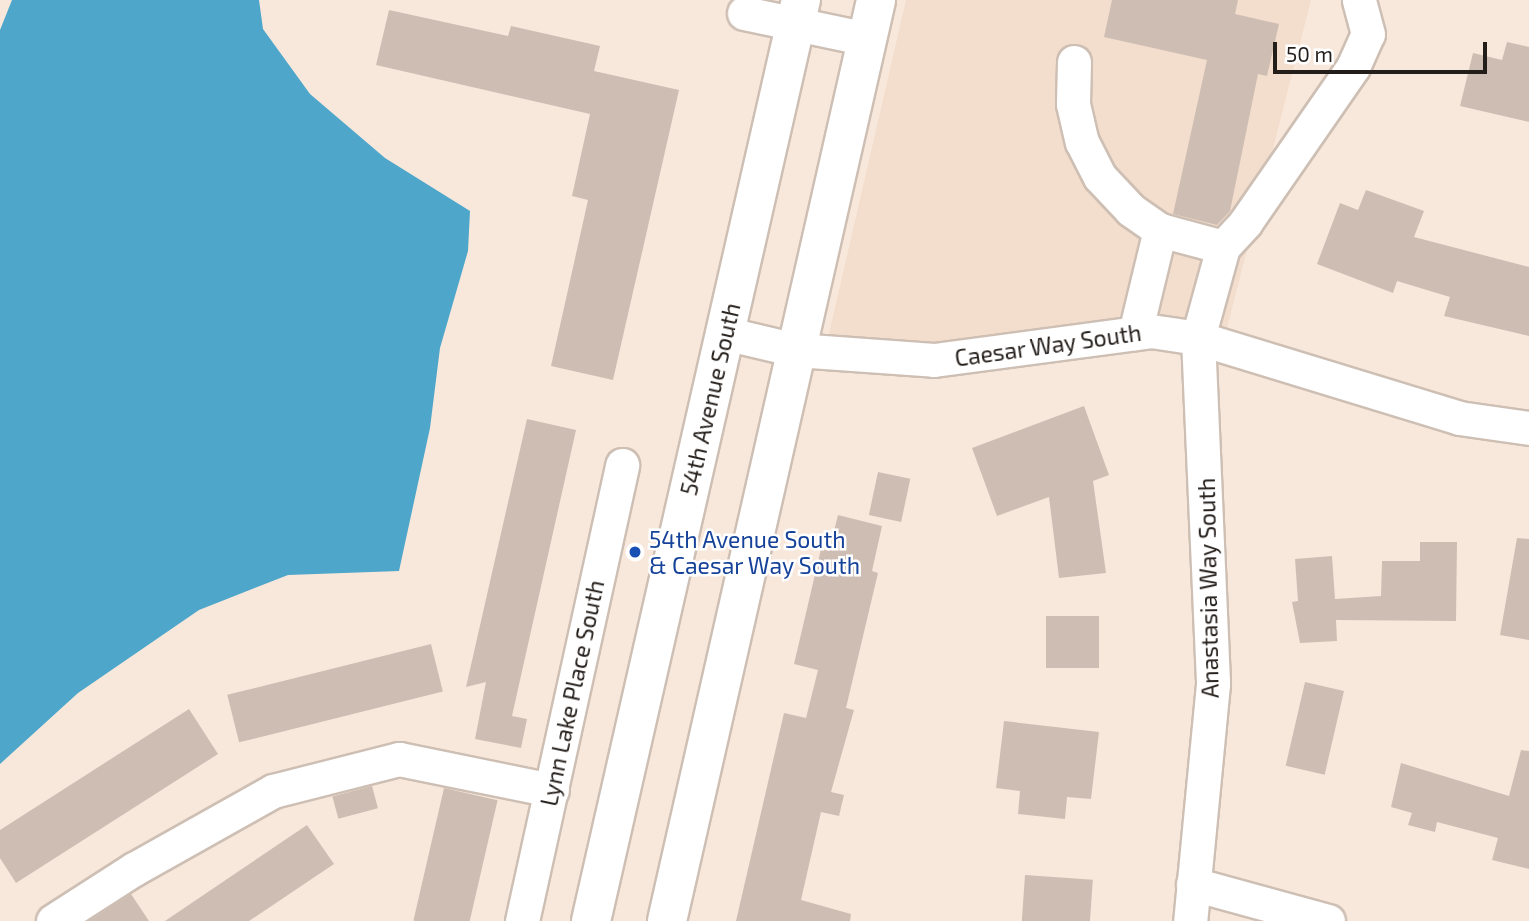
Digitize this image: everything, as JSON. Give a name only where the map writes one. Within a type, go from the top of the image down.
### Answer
[{"type":"main road","points":[[667,921],[876,0]]},
{"type":"main road","name":"54th Avenue South","points":[[592,921],[798,13]]},
{"type":"street","points":[[1074,62],[1073,104],[1094,165],[1130,210],[1160,230],[1223,247],[1245,223],[1353,67],[1368,34],[1359,0]]},
{"type":"street","points":[[744,13],[798,13],[867,39]]},
{"type":"street","points":[[1135,333],[1160,230]]},
{"type":"street","name":"Anastasia Way South","points":[[1191,921],[1213,684],[1198,338],[1223,247]]},
{"type":"street","name":"Caesar Way South","points":[[724,334],[796,350],[934,360],[1135,333],[1198,338],[1460,418],[1529,428]]},
{"type":"street","name":"Lynn Lake Place South","points":[[522,921],[622,465]]},
{"type":"street","points":[[53,921],[146,862],[286,788],[400,759],[551,790]]},
{"type":"street","points":[[1193,884],[1328,921]]},
{"type":"shaded area","points":[[906,0],[1311,0],[1226,332],[933,345],[828,338]]},
{"type":"water","points":[[12,0],[259,0],[263,29],[310,94],[385,158],[470,211],[468,251],[440,348],[430,428],[399,571],[288,575],[199,610],[78,693],[0,764],[0,30]]},
{"type":"building","points":[[1112,0],[1238,0],[1235,14],[1279,24],[1267,76],[1258,74],[1230,211],[1217,225],[1173,214],[1207,60],[1104,37]]},
{"type":"building","points":[[389,10],[508,36],[511,26],[600,46],[594,71],[679,90],[613,380],[551,366],[588,200],[572,196],[590,114],[376,65]]},
{"type":"building","points":[[1507,42],[1529,47],[1529,122],[1460,106],[1473,53],[1502,60]]},
{"type":"building","points":[[1366,190],[1424,211],[1414,237],[1529,267],[1529,336],[1444,316],[1450,297],[1397,281],[1393,293],[1317,264],[1340,203],[1358,210]]},
{"type":"building","points":[[1084,406],[1109,475],[1093,481],[1106,573],[1059,578],[1049,497],[997,516],[972,448]]},
{"type":"building","points":[[527,419],[576,430],[512,716],[527,719],[521,748],[475,739],[486,682],[466,687]]},
{"type":"building","points":[[878,472],[910,479],[901,522],[869,515]]},
{"type":"building","points":[[838,515],[882,526],[872,571],[878,573],[846,708],[854,710],[831,792],[844,795],[839,816],[821,812],[801,900],[851,914],[850,921],[736,921],[784,713],[806,718],[818,670],[794,664],[821,549],[829,551]]},
{"type":"building","points":[[1517,538],[1529,539],[1529,640],[1500,635]]},
{"type":"building","points":[[1420,542],[1457,542],[1456,621],[1336,620],[1337,641],[1300,643],[1292,602],[1298,601],[1295,559],[1332,556],[1335,599],[1381,596],[1382,561],[1420,561]]},
{"type":"building","points":[[1046,616],[1099,616],[1099,668],[1046,668]]},
{"type":"building","points":[[431,644],[443,692],[239,742],[227,695]]},
{"type":"building","points":[[1305,682],[1344,691],[1325,775],[1286,766]]},
{"type":"building","points":[[189,709],[218,754],[16,883],[0,858],[0,830]]},
{"type":"building","points":[[1004,721],[1099,732],[1091,799],[1067,797],[1065,819],[1018,814],[1020,791],[996,788]]},
{"type":"building","points":[[1521,750],[1529,751],[1529,869],[1492,860],[1498,838],[1437,822],[1435,832],[1408,825],[1412,813],[1391,807],[1401,763],[1509,796]]},
{"type":"building","points":[[372,786],[378,808],[338,819],[332,797]]},
{"type":"building","points":[[444,788],[498,800],[470,921],[413,921]]},
{"type":"building","points":[[307,825],[334,864],[249,921],[165,921]]},
{"type":"building","points":[[1025,875],[1093,880],[1090,921],[1022,921]]},
{"type":"building","points":[[131,894],[149,921],[89,921]]},
{"type":"place","name":"54th Avenue South & Caesar Way South","points":[[635,552]]}]
